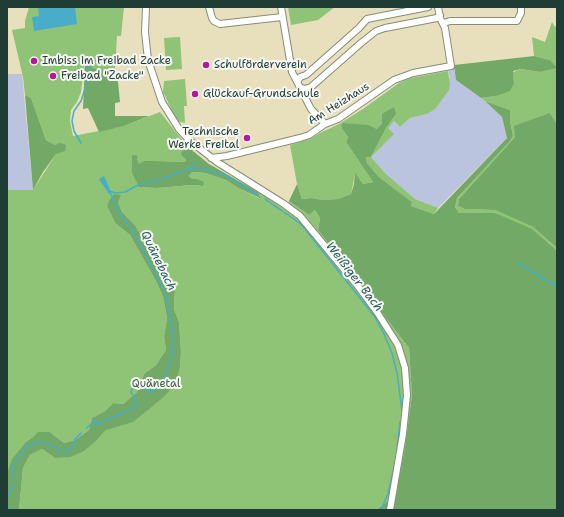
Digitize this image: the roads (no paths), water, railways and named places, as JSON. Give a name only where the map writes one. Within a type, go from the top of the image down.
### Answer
[{"type":"street","points":[[146,7],[145,32],[147,57],[162,102],[179,129],[189,140],[212,158],[284,204],[300,216],[357,285],[377,312],[398,345],[405,368],[407,395],[403,434],[390,510]]},
{"type":"street","points":[[209,7],[212,18],[220,24],[282,17]]},
{"type":"street","points":[[281,7],[292,72],[298,81],[311,109],[325,124]]},
{"type":"street","points":[[298,81],[300,76],[306,75],[359,28],[367,19],[428,7]]},
{"type":"street","points":[[438,7],[444,23],[450,21],[517,21],[521,9]]},
{"type":"street","points":[[301,88],[305,89],[311,87],[361,43],[376,32],[385,28],[436,18],[440,15]]},
{"type":"street","name":"Am Heizhaus","points":[[212,158],[300,138],[355,109],[394,80],[413,73],[451,66],[444,23]]},
{"type":"water","points":[[38,7],[75,7],[77,24],[34,31],[32,17],[39,16]]},
{"type":"water","points":[[104,176],[111,192],[109,194],[99,179]]},
{"type":"waterway","name":"Quänebach","points":[[81,143],[74,131],[72,121],[74,111],[81,101],[85,89],[89,61]]},
{"type":"waterway","name":"Weißiger Bach","points":[[188,169],[197,163]]},
{"type":"waterway","name":"Weißiger Bach","points":[[109,191],[116,193],[125,192],[138,185],[157,181],[188,169],[204,169],[224,175],[258,195]]},
{"type":"waterway","name":"Quänebach","points":[[87,428],[91,424],[97,424],[132,409],[137,403],[131,392],[133,386],[138,385],[150,392],[156,389],[163,381],[172,356],[174,338],[165,291],[131,228],[119,214],[110,192]]},
{"type":"waterway","name":"Weißiger Bach","points":[[265,199],[301,224],[375,317],[392,353],[397,373],[402,411]]},
{"type":"waterway","points":[[517,262],[557,287]]},
{"type":"waterway","name":"Quänebach","points":[[93,418],[97,423]]},
{"type":"waterway","name":"Weißiger Bach","points":[[381,510],[388,494],[396,459],[400,422]]},
{"type":"waterway","name":"Quänebach","points":[[7,498],[13,486],[14,478],[12,470],[18,457],[27,446],[37,442],[47,443],[59,450],[67,452],[72,448],[75,439],[81,433]]},
{"type":"waterway","name":"Quänebach","points":[[7,498],[8,510]]},
{"type":"place","name":"Imbiss im Freibad Zacke","points":[[34,61]]},
{"type":"place","name":"Schulförderverein","points":[[206,65]]},
{"type":"place","name":"Freibad \"Zacke\"","points":[[53,76]]},
{"type":"place","name":"Glückauf-Grundschule","points":[[195,94]]},
{"type":"place","name":"Technische Werke Freital","points":[[247,138]]},
{"type":"park label","name":"Quänetal","points":[[156,384]]}]
